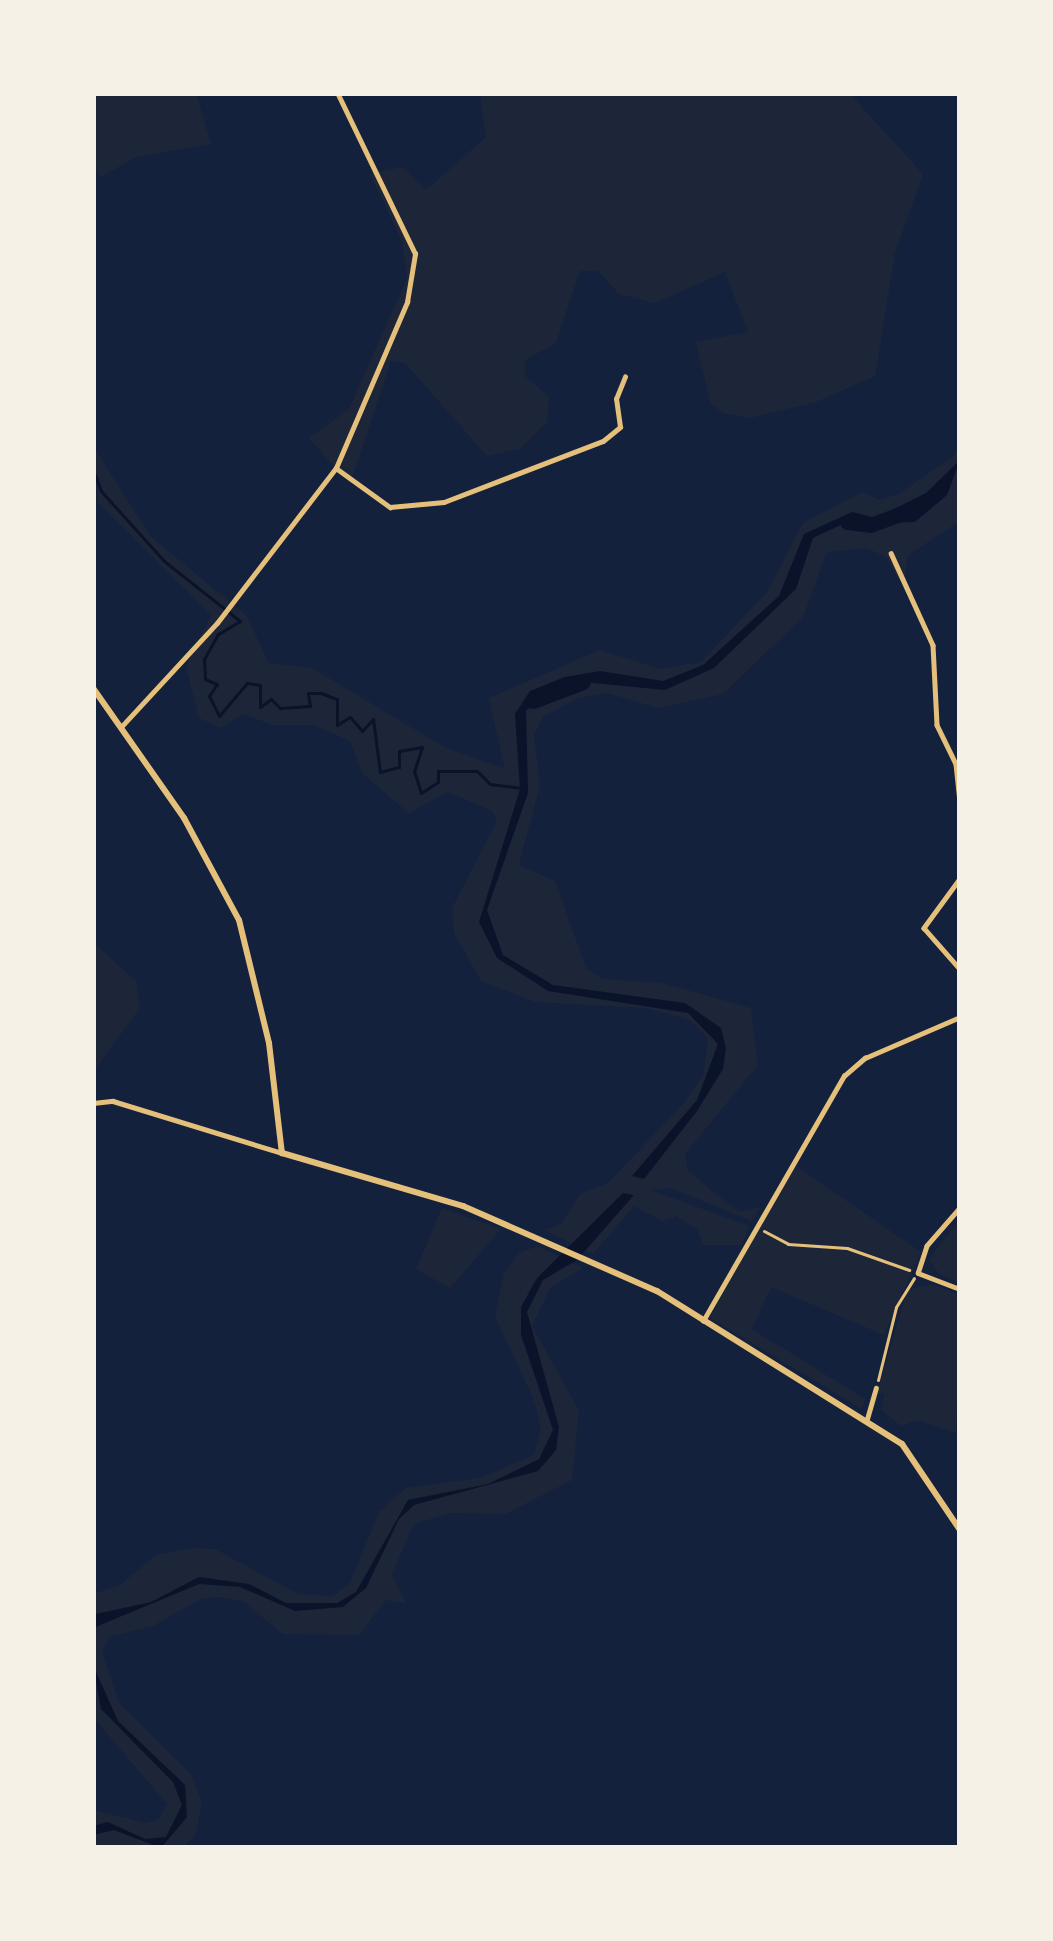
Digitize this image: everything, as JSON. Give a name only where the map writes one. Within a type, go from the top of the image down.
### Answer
[{"type":"street","points":[[121,727],[223,616],[336,468],[416,277],[406,231],[337,93]]},
{"type":"street","points":[[336,468],[390,507],[444,502],[603,441],[620,428],[616,399],[625,377]]},
{"type":"street","points":[[891,554],[933,645],[937,725],[956,764],[960,800]]},
{"type":"street","points":[[93,688],[239,920],[268,1043],[282,1153]]},
{"type":"street","points":[[960,879],[924,928],[960,969]]},
{"type":"street","points":[[704,1321],[753,1225],[851,1070],[960,1017]]},
{"type":"street","points":[[93,1103],[113,1101],[464,1206],[566,1246],[704,1321],[867,1419],[921,1463],[960,1531]]},
{"type":"street","points":[[960,1208],[927,1246],[918,1273],[960,1289]]},
{"type":"street","points":[[867,1419],[876,1388]]},
{"type":"path","points":[[753,1225],[788,1244],[847,1248],[918,1273],[896,1307],[876,1388]]},
{"type":"shaded area","points":[[93,93],[196,93],[211,144],[136,157],[101,177],[93,165]]},
{"type":"shaded area","points":[[480,93],[849,93],[923,174],[895,253],[875,376],[816,402],[750,418],[723,413],[711,404],[696,342],[748,332],[725,272],[655,303],[619,294],[598,271],[580,271],[556,343],[525,360],[525,376],[549,397],[547,422],[520,449],[487,456],[405,363],[391,361],[350,484],[309,438],[349,409],[407,278],[402,241],[370,174],[402,167],[425,189],[433,184],[486,137]]},
{"type":"shaded area","points":[[960,438],[960,521],[908,555],[905,576],[899,580],[886,557],[867,548],[827,552],[803,617],[723,694],[658,708],[607,693],[578,698],[543,717],[534,735],[540,785],[519,865],[555,881],[586,968],[602,979],[662,983],[751,1008],[758,1065],[685,1154],[688,1171],[739,1212],[761,1207],[752,1221],[671,1188],[650,1190],[749,1226],[742,1245],[703,1245],[698,1230],[676,1216],[662,1221],[634,1206],[593,1254],[545,1230],[561,1224],[580,1194],[608,1183],[684,1103],[704,1074],[708,1038],[690,1020],[645,1008],[535,1002],[481,981],[454,933],[452,908],[497,821],[492,811],[448,792],[409,813],[363,774],[350,741],[314,725],[273,725],[243,714],[221,728],[199,718],[186,667],[211,615],[98,502],[93,446],[151,537],[246,615],[269,663],[312,668],[444,747],[505,769],[489,698],[600,650],[660,669],[701,662],[767,592],[803,523],[862,492],[879,500],[899,494],[955,455]]},
{"type":"shaded area","points":[[960,460],[947,495],[915,522],[843,524],[813,538],[796,589],[714,668],[665,690],[583,682],[526,710],[528,793],[487,910],[503,955],[553,985],[685,1003],[721,1028],[726,1048],[723,1069],[697,1111],[644,1179],[632,1176],[697,1100],[718,1044],[688,1013],[548,991],[497,958],[479,922],[520,789],[515,714],[530,691],[565,677],[600,671],[663,681],[703,665],[779,596],[804,534],[852,512],[876,518],[926,493]]},
{"type":"shaded area","points":[[94,943],[136,981],[140,1008],[93,1072]]},
{"type":"shaded area","points":[[793,1164],[921,1252],[884,1335],[771,1287],[752,1329],[865,1399],[862,1409],[710,1318]]},
{"type":"shaded area","points":[[623,1193],[634,1195],[577,1260],[543,1280],[527,1312],[559,1427],[556,1450],[538,1471],[414,1505],[399,1519],[366,1588],[343,1607],[295,1611],[240,1587],[199,1584],[93,1628],[96,1614],[151,1602],[199,1577],[249,1584],[286,1603],[337,1603],[356,1592],[408,1500],[488,1484],[539,1459],[553,1430],[521,1335],[521,1307],[537,1278]]},
{"type":"shaded area","points":[[442,1208],[501,1229],[450,1288],[416,1269]]},
{"type":"shaded area","points":[[957,1223],[960,1282],[940,1275],[929,1259]]},
{"type":"shaded area","points":[[537,1246],[583,1268],[550,1288],[532,1326],[579,1410],[572,1480],[505,1514],[450,1513],[414,1524],[392,1574],[406,1603],[386,1600],[359,1635],[283,1634],[244,1602],[223,1597],[203,1598],[153,1626],[109,1637],[102,1652],[119,1703],[191,1774],[202,1802],[196,1834],[183,1848],[93,1848],[93,1810],[146,1823],[159,1819],[167,1804],[93,1717],[93,1594],[120,1585],[156,1555],[193,1548],[215,1549],[298,1594],[332,1596],[350,1583],[379,1512],[406,1488],[480,1478],[534,1455],[541,1429],[534,1400],[495,1316],[504,1273],[519,1253]]},
{"type":"shaded area","points":[[932,1284],[960,1295],[956,1433],[918,1420],[901,1426],[881,1410],[885,1393],[877,1394],[907,1290]]},
{"type":"shaded area","points":[[93,1665],[118,1721],[185,1785],[187,1817],[161,1848],[114,1830],[93,1835],[93,1826],[108,1822],[145,1839],[166,1837],[182,1805],[173,1782],[101,1709]]},
{"type":"waterway","points":[[93,470],[101,491],[164,561],[240,621],[218,634],[204,659],[205,679],[217,684],[209,696],[219,716],[247,683],[260,685],[260,707],[271,699],[280,708],[310,706],[308,693],[321,693],[337,699],[337,725],[350,717],[362,731],[373,719],[380,772],[399,767],[399,751],[422,747],[414,771],[421,793],[438,782],[438,771],[477,771],[490,784],[523,788]]},
{"type":"waterway","points":[[847,522],[870,525],[898,515]]},
{"type":"waterway","points":[[533,701],[583,682]]}]
